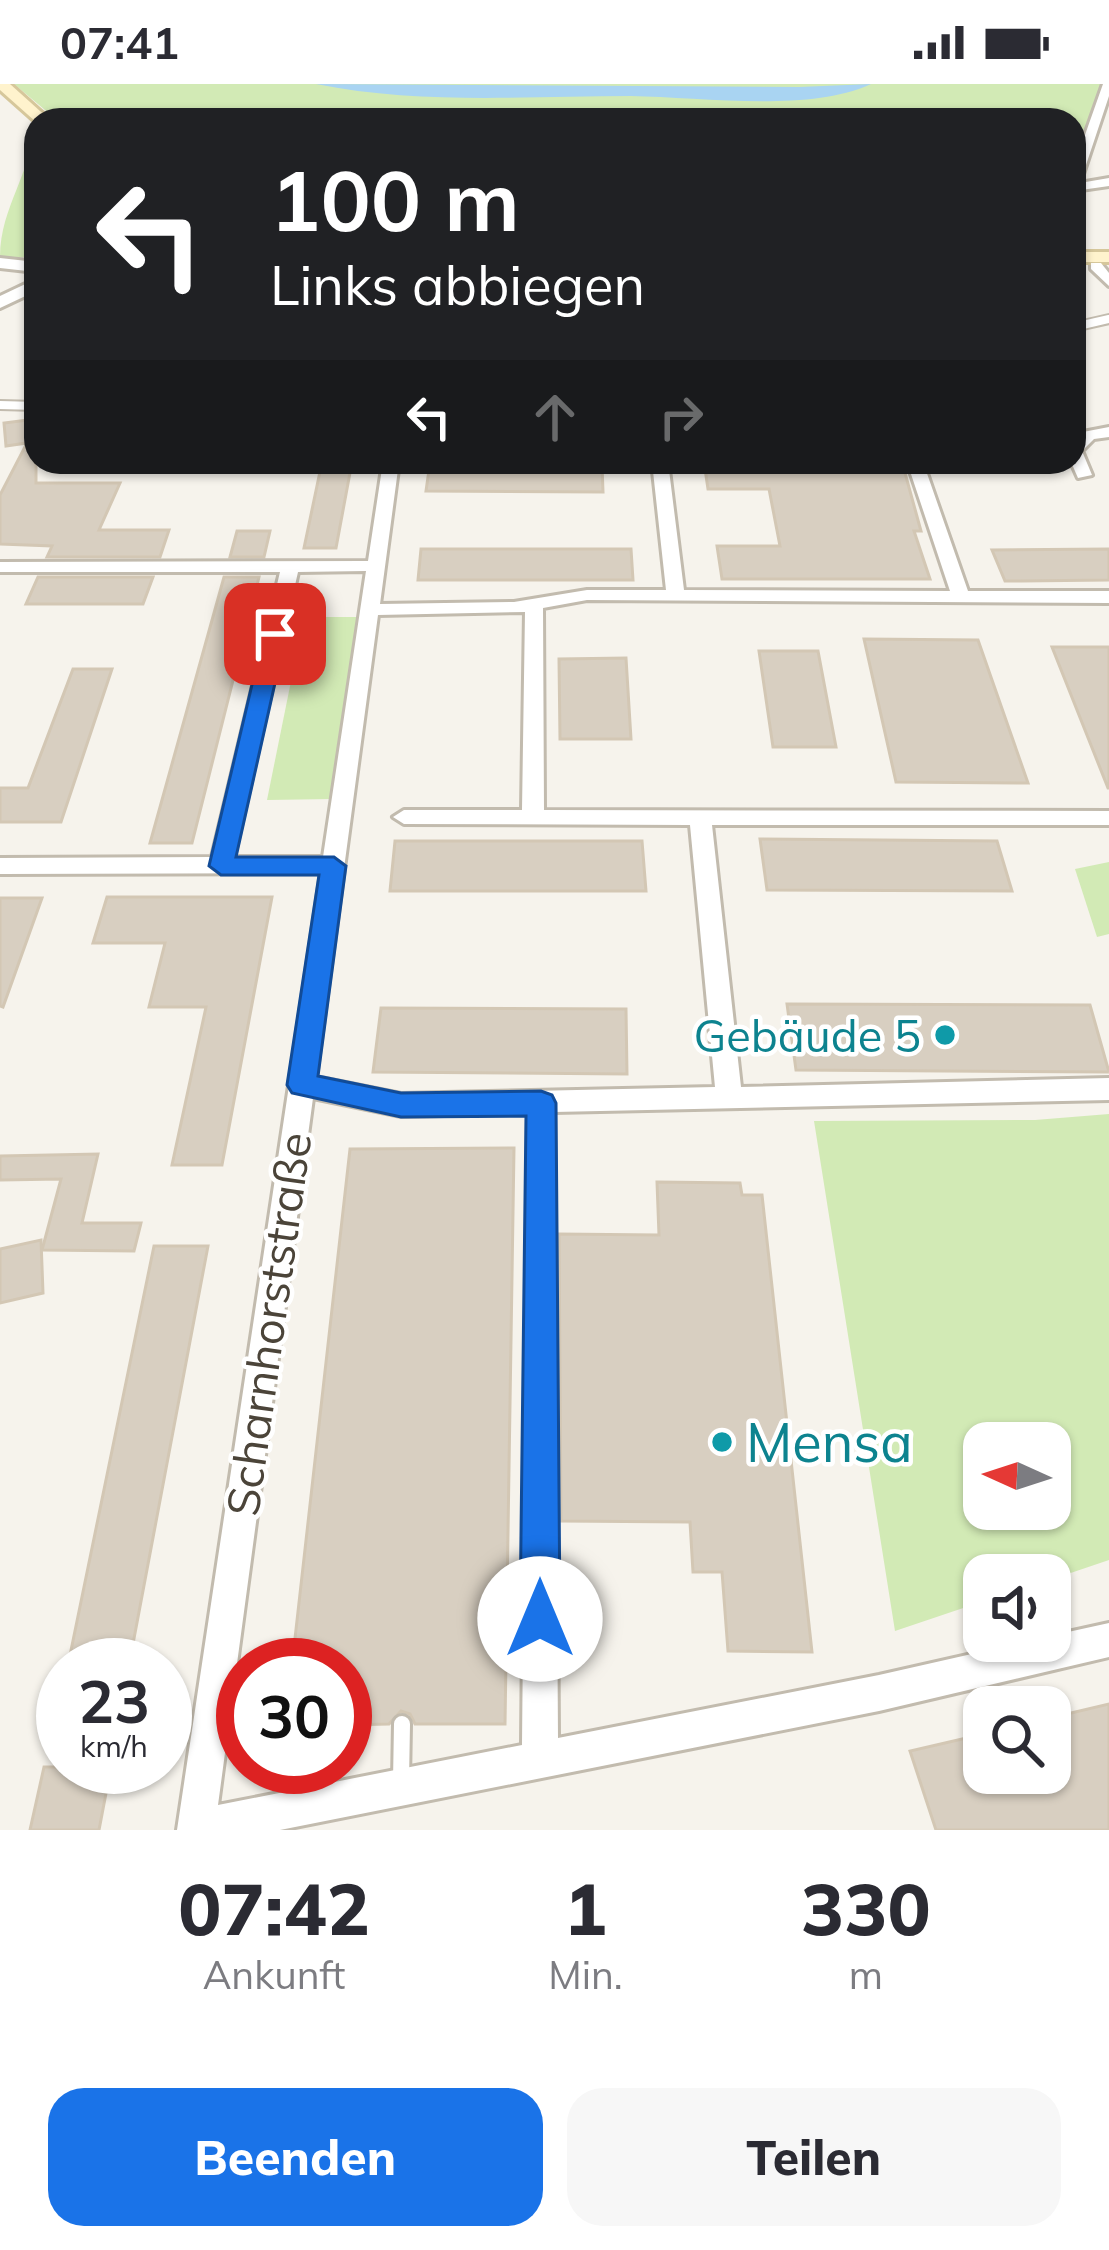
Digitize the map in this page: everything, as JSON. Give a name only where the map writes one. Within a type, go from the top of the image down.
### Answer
[{"type":"main road","points":[[1,84],[30,108]]},
{"type":"street","points":[[1086,149],[1108,84]]},
{"type":"street","points":[[1092,259],[1109,282]]},
{"type":"street","points":[[0,263],[11,273],[6,288]]},
{"type":"street","name":"Scharnhorststraße","points":[[196,1829],[389,474]]},
{"type":"street","points":[[661,474],[676,596]]},
{"type":"street","points":[[919,474],[961,597]]},
{"type":"street","points":[[221,866],[290,566]]},
{"type":"street","points":[[0,567],[376,566]]},
{"type":"street","points":[[370,610],[514,608],[587,595],[1109,597]]},
{"type":"street","points":[[533,817],[534,604]]},
{"type":"street","points":[[404,817],[1109,818]]},
{"type":"street","points":[[700,817],[729,1095]]},
{"type":"street","points":[[0,866],[334,866]]},
{"type":"street","points":[[302,1085],[401,1105],[1109,1089]]},
{"type":"street","points":[[540,1760],[541,1103]]},
{"type":"street","points":[[196,1829],[879,1693],[1109,1640]]},
{"type":"lane","points":[[401,1788],[402,1724]]},
{"type":"green space","points":[[14,84],[1103,84],[1086,127],[1086,108],[43,108]]},
{"type":"green space","points":[[24,169],[24,257],[0,258],[5,223]]},
{"type":"green space","points":[[304,617],[361,617],[333,799],[267,800]]},
{"type":"green space","points":[[1109,862],[1109,934],[1097,937],[1075,869]]},
{"type":"green space","points":[[1109,1114],[1109,1560],[1071,1573],[1071,1554],[963,1554],[963,1608],[895,1631],[814,1121],[1035,1120]]},
{"type":"water","points":[[316,84],[871,84],[817,98],[754,101],[434,97]]},
{"type":"building","points":[[24,420],[24,443],[6,446],[4,423]]},
{"type":"building","points":[[24,449],[24,474],[36,474],[36,483],[120,483],[99,530],[169,530],[160,557],[47,557],[52,546],[0,544],[0,495]]},
{"type":"building","points":[[319,474],[350,474],[336,548],[304,548]]},
{"type":"building","points":[[428,474],[602,474],[603,492],[426,491]]},
{"type":"building","points":[[706,474],[905,474],[921,531],[914,531],[930,579],[722,579],[717,546],[780,546],[769,489],[708,489]]},
{"type":"building","points":[[237,531],[270,531],[264,557],[230,557]]},
{"type":"building","points":[[421,549],[631,549],[633,580],[418,580]]},
{"type":"building","points":[[1109,549],[1109,580],[1021,581],[1005,581],[992,550]]},
{"type":"building","points":[[38,577],[153,577],[143,604],[26,604]]},
{"type":"building","points":[[224,577],[259,577],[192,843],[150,843]]},
{"type":"building","points":[[864,639],[978,640],[1028,783],[896,782]]},
{"type":"building","points":[[1052,647],[1109,647],[1109,788],[1108,788]]},
{"type":"building","points":[[759,651],[818,651],[836,747],[773,747]]},
{"type":"building","points":[[626,658],[631,739],[560,739],[559,659]]},
{"type":"building","points":[[73,669],[112,669],[61,822],[0,822],[0,788],[28,788]]},
{"type":"building","points":[[760,839],[997,841],[1012,891],[767,890]]},
{"type":"building","points":[[395,841],[642,841],[646,891],[390,891]]},
{"type":"building","points":[[107,897],[272,897],[222,1165],[172,1165],[206,1007],[149,1007],[165,943],[93,943]]},
{"type":"building","points":[[0,898],[42,898],[3,1007],[0,1006]]},
{"type":"building","name":"Gebäude 5","points":[[787,1004],[1090,1005],[1109,1072],[796,1070]]},
{"type":"building","points":[[381,1008],[626,1009],[627,1074],[373,1072]]},
{"type":"building","points":[[514,1148],[505,1724],[415,1724],[410,1714],[401,1711],[389,1724],[372,1724],[372,1638],[295,1638],[350,1149]]},
{"type":"building","points":[[98,1154],[82,1223],[141,1223],[134,1251],[42,1250],[61,1179],[0,1180],[0,1156]]},
{"type":"building","name":"Mensa","points":[[657,1182],[740,1183],[742,1195],[762,1195],[812,1652],[728,1651],[722,1572],[693,1572],[690,1522],[561,1521],[559,1234],[659,1235]]},
{"type":"building","points":[[41,1240],[43,1293],[0,1303],[0,1249]]},
{"type":"building","points":[[154,1246],[208,1246],[134,1638],[74,1638]]},
{"type":"building","points":[[1109,1704],[1109,1830],[936,1830],[910,1751],[963,1739],[963,1794],[1071,1794],[1071,1713]]},
{"type":"building","points":[[38,1794],[106,1794],[99,1830],[30,1830]]},
{"type":"place","name":"Gebäude 5","points":[[945,1035]]},
{"type":"place","name":"Mensa","points":[[722,1442]]},
{"type":"route","points":[[275,634],[221,866],[334,866],[302,1085],[317,1084],[401,1105],[541,1103],[540,1619]]}]
